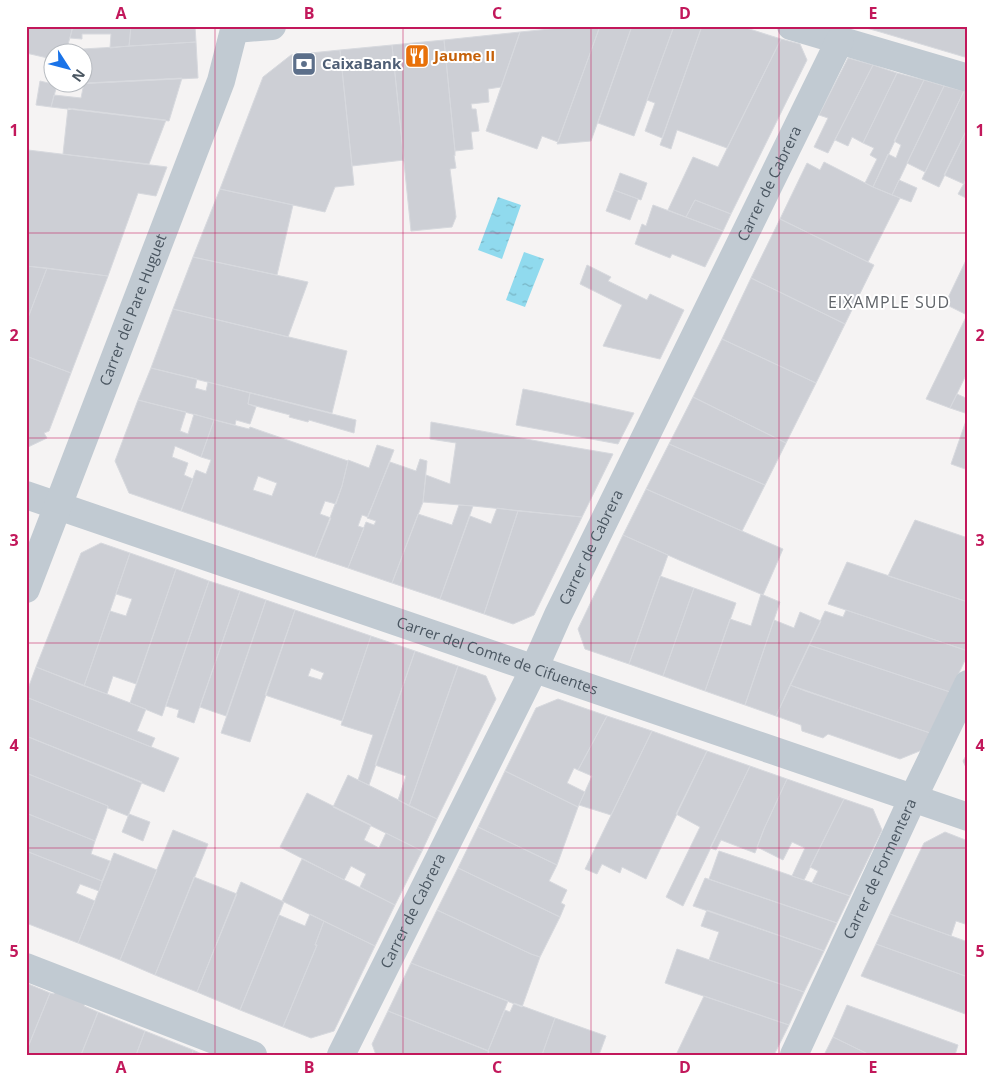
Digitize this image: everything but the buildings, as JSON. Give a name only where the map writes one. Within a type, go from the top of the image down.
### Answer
[{"type":"street","points":[[235,28],[272,26]]},
{"type":"street","points":[[791,26],[968,78]]},
{"type":"street","name":"Carrer del Pare Huguet","points":[[26,589],[221,81],[235,28]]},
{"type":"street","name":"Carrer de Cabrera","points":[[341,1055],[534,669],[558,615],[840,40]]},
{"type":"street","name":"Carrer del Comte de Cifuentes","points":[[26,495],[968,817]]},
{"type":"street","name":"Carrer de Formentera","points":[[794,1055],[968,684]]},
{"type":"street","points":[[26,967],[253,1055]]},
{"type":"water","points":[[498,197],[521,205],[502,259],[478,250]]},
{"type":"water","points":[[524,252],[544,259],[525,307],[506,300]]},
{"type":"place","name":"Jaume II","points":[[417,56]]},
{"type":"place","name":"CaixaBank","points":[[304,64]]},
{"type":"district","name":"EIXAMPLE SUD","points":[[889,302]]}]
